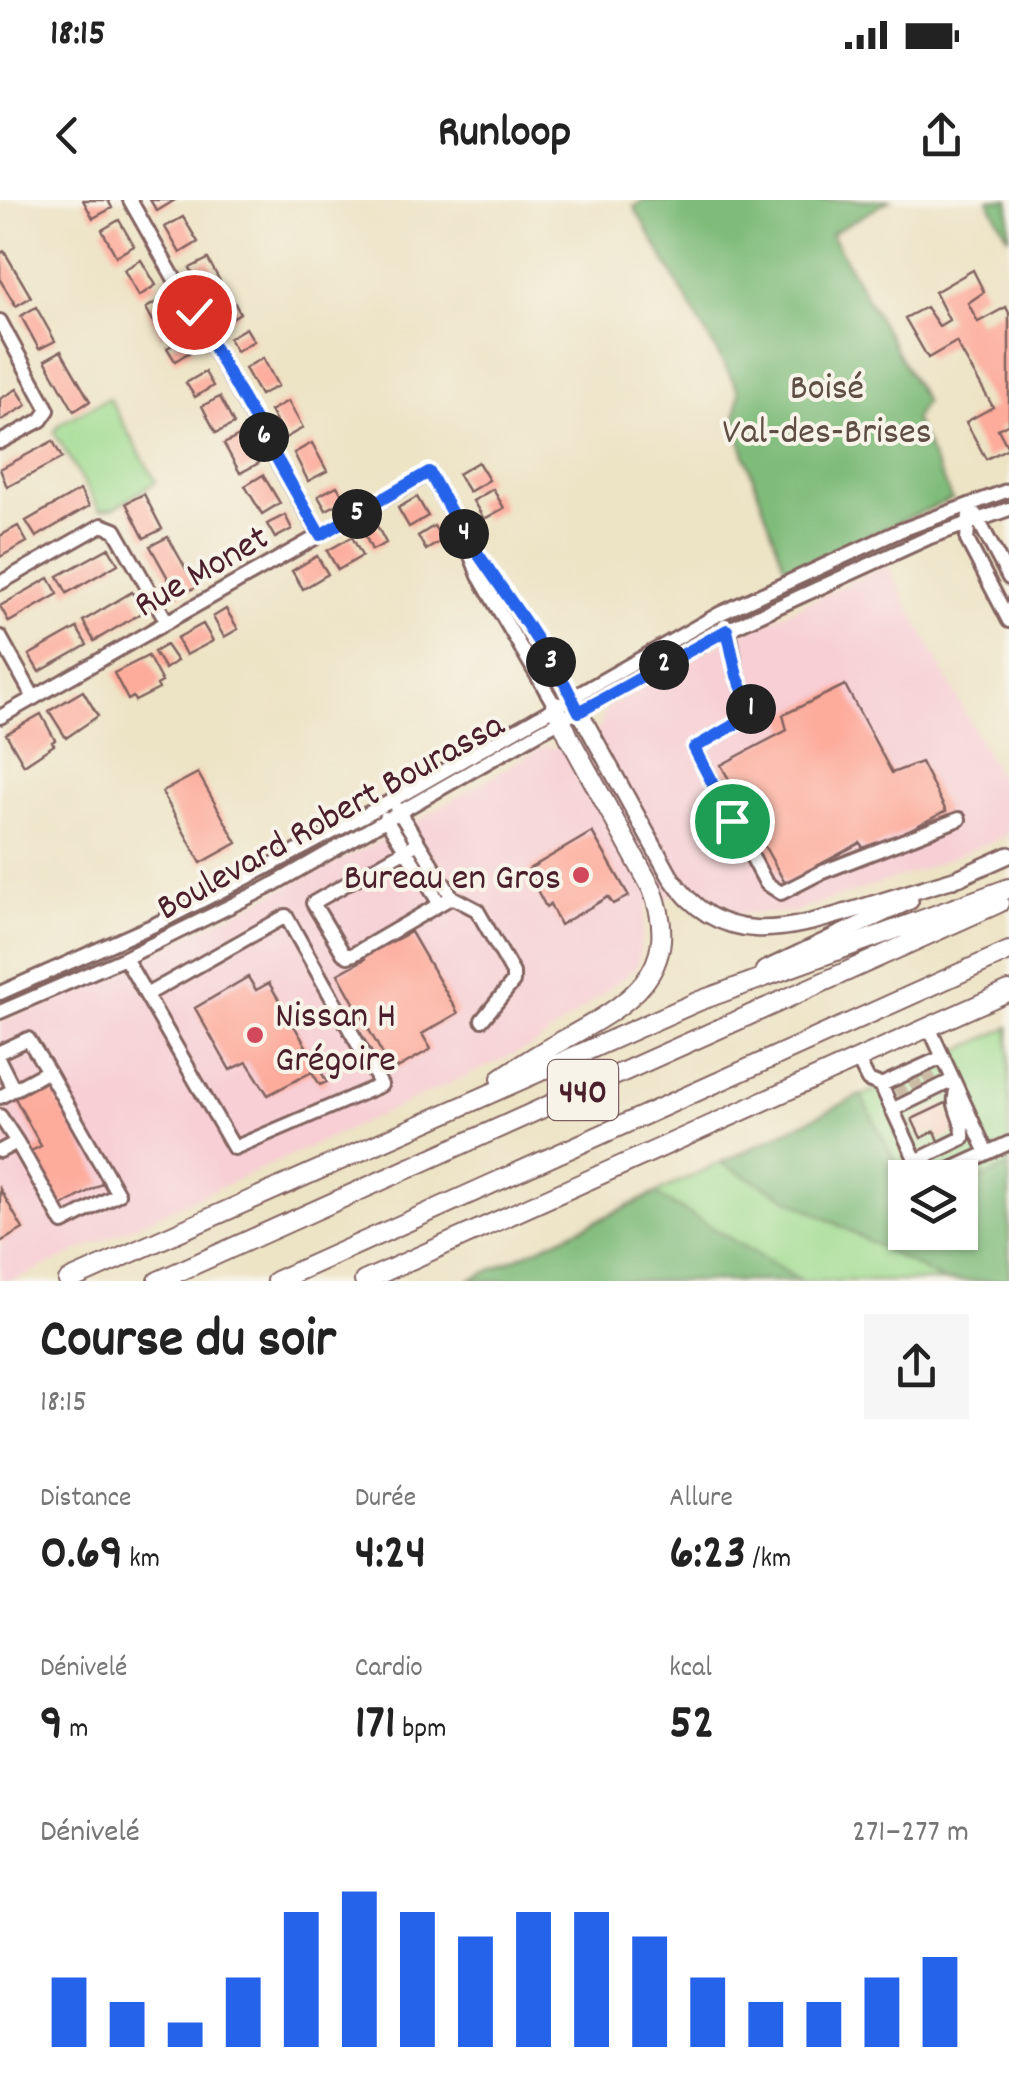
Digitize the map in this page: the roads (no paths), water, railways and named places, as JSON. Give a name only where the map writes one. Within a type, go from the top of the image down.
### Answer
[{"type":"highway","points":[[449,1110],[623,1004],[645,983],[659,955],[662,922],[652,888],[567,709]]},
{"type":"highway","points":[[68,1281],[699,1001],[1009,888]]},
{"type":"highway","name":"440","points":[[158,1281],[1009,899]]},
{"type":"highway","name":"440","points":[[276,1281],[1009,951]]},
{"type":"highway","points":[[365,1280],[1009,991]]},
{"type":"main road","points":[[567,709],[670,876],[691,902],[717,920],[751,929],[790,928],[961,877]]},
{"type":"main road","points":[[699,1001],[1009,855]]},
{"type":"street","points":[[130,200],[320,535]]},
{"type":"street","points":[[0,321],[48,410],[41,420],[0,442]]},
{"type":"street","name":"Rue Monet","points":[[0,717],[429,472],[460,528],[479,576],[567,709]]},
{"type":"street","name":"Boulevard Robert Bourassa","points":[[0,1012],[125,958],[243,900],[401,814],[719,614],[900,531],[1009,490]]},
{"type":"street","points":[[970,503],[973,520],[1009,578]]},
{"type":"street","name":"Boulevard Robert Bourassa","points":[[0,993],[154,925],[727,630],[973,520],[1009,509]]},
{"type":"street","points":[[973,520],[967,540],[1009,621]]},
{"type":"street","points":[[0,583],[102,525],[115,530],[167,622]]},
{"type":"street","points":[[719,614],[753,714],[694,748],[766,883],[781,893],[820,873],[959,820]]},
{"type":"street","points":[[0,637],[34,698]]},
{"type":"street","points":[[393,800],[412,846]]},
{"type":"street","points":[[379,807],[412,846],[446,901],[477,910],[514,973],[513,982],[482,1020]]},
{"type":"street","points":[[412,846],[312,902],[343,953],[354,954],[446,901]]},
{"type":"street","points":[[125,958],[146,995],[234,1148],[381,1085],[286,916],[146,995]]},
{"type":"street","points":[[929,1028],[987,1154]]},
{"type":"street","points":[[0,1052],[28,1039],[118,1194],[63,1223],[0,1116]]},
{"type":"street","points":[[892,1110],[901,1091],[923,1081],[943,1057]]},
{"type":"street","points":[[858,1060],[868,1080],[901,1091],[923,1081],[955,1084]]},
{"type":"street","points":[[0,1062],[14,1090]]},
{"type":"street","points":[[0,1097],[48,1072]]},
{"type":"street","points":[[880,1085],[916,1160],[963,1138],[953,1106],[955,1084]]},
{"type":"street","points":[[0,1152],[17,1142]]},
{"type":"street","points":[[973,1160],[1009,1144]]},
{"type":"tunnel","points":[[927,1074],[932,1083]]},
{"type":"tunnel","points":[[914,1080],[918,1089]]},
{"type":"tunnel","points":[[899,1087],[904,1096]]},
{"type":"place","name":"Bureau en Gros","points":[[581,875]]},
{"type":"place","name":"Nissan H Grégoire","points":[[255,1035]]},
{"type":"park label","name":"Boisé Val-des-Brises","points":[[827,407]]}]
